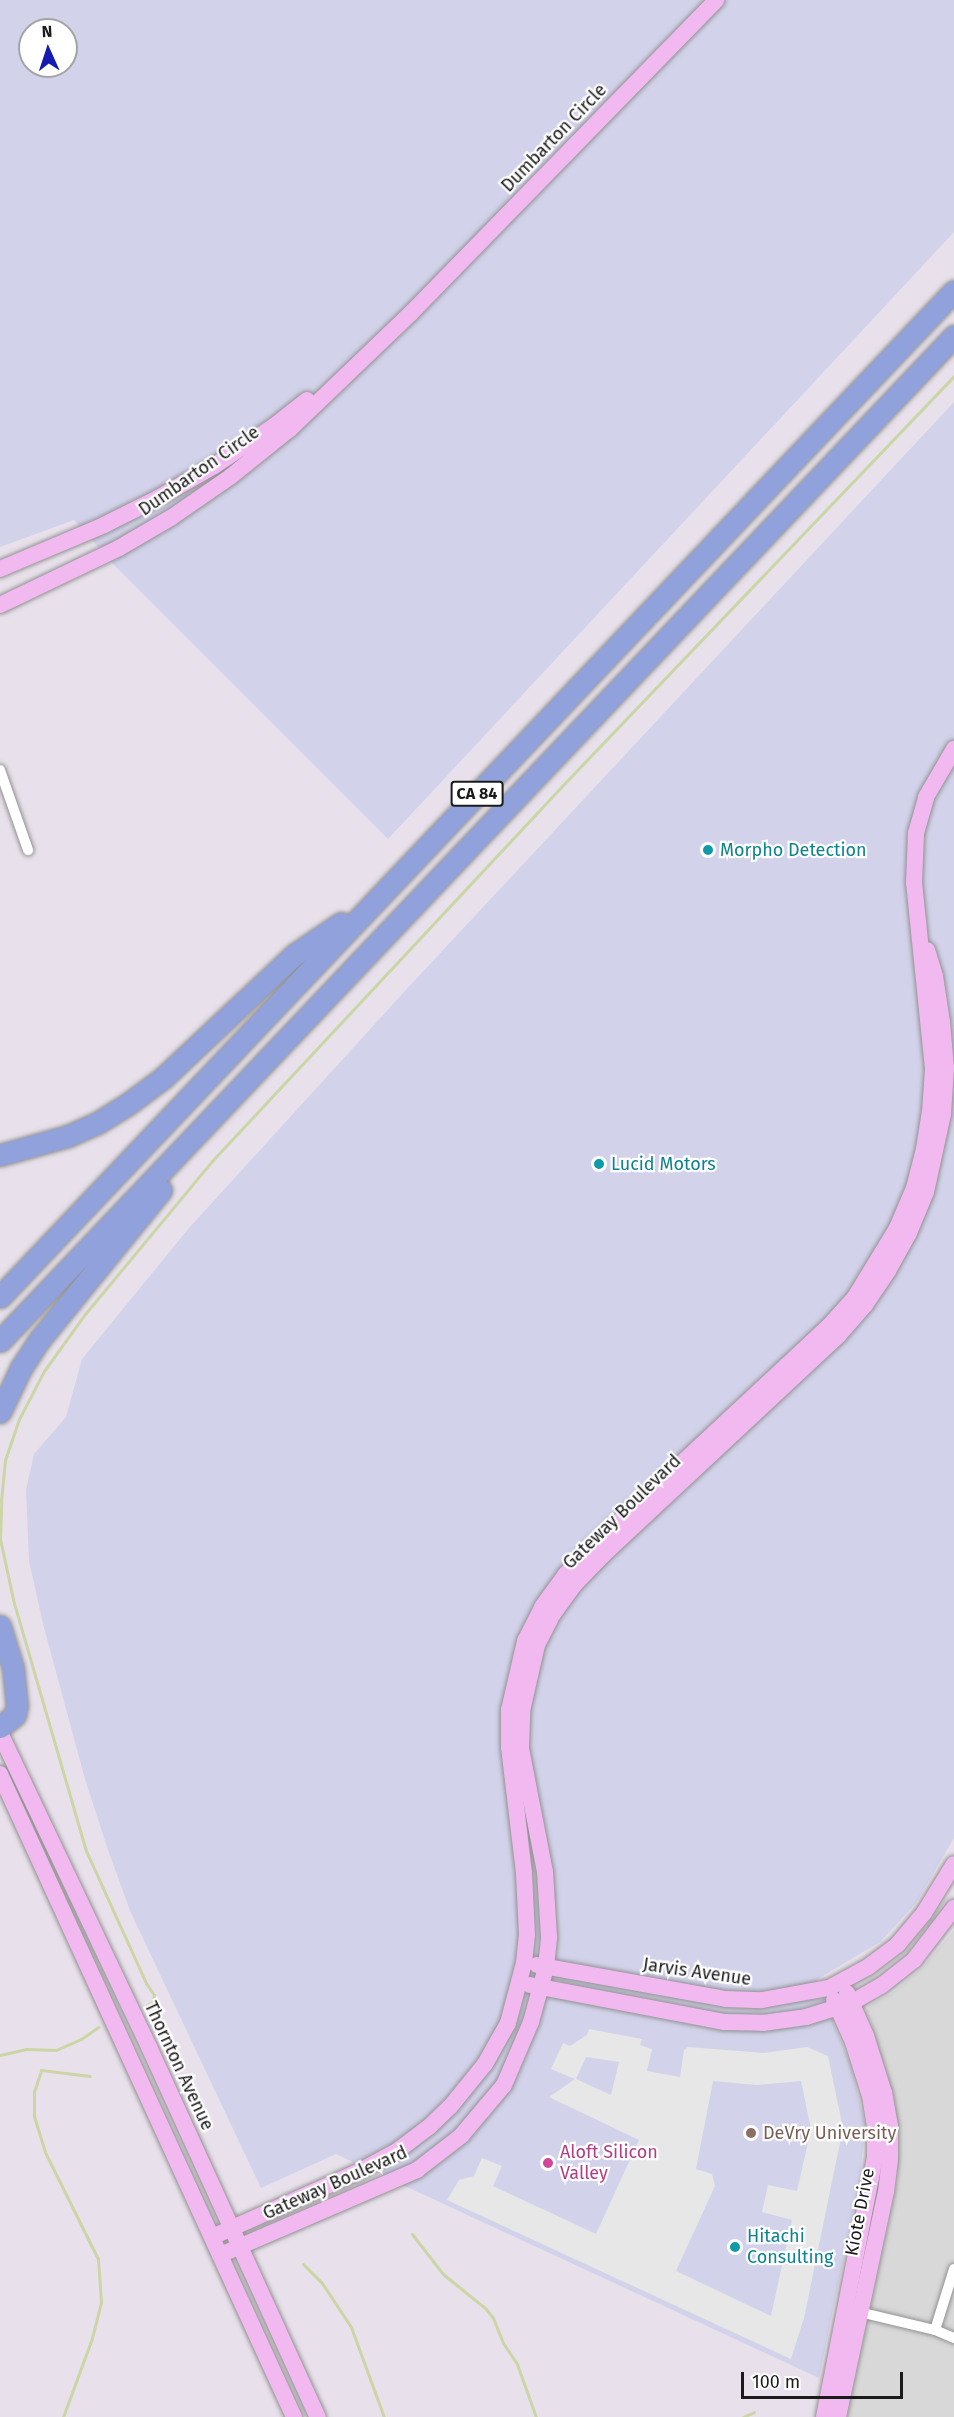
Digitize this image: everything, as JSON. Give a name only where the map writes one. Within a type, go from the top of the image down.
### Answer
[{"type":"highway","name":"CA 84","points":[[0,1282],[954,277]]},
{"type":"highway","name":"CA 84","points":[[0,1297],[954,291]]},
{"type":"highway","name":"CA 84","points":[[0,1341],[954,336]]},
{"type":"highway","points":[[0,1155],[68,1136],[99,1122],[128,1104],[163,1078],[294,955],[341,923]]},
{"type":"highway","points":[[0,1412],[21,1368],[40,1339],[278,1048]]},
{"type":"highway","points":[[0,1626],[13,1668],[17,1705],[15,1715],[0,1726]]},
{"type":"street","name":"Dumbarton Circle","points":[[0,605],[119,548],[230,477],[290,429],[394,329],[716,0]]},
{"type":"street","name":"Dumbarton Circle","points":[[0,568],[104,525],[214,466],[274,426],[394,329]]},
{"type":"street","name":"Gateway Boulevard","points":[[212,2237],[358,2172],[397,2151],[429,2127],[450,2107],[485,2064],[508,2023],[524,1963],[526,1909],[510,1759],[509,1710],[525,1641],[542,1607],[565,1575],[593,1546],[828,1327],[855,1297],[897,1228],[914,1188],[924,1149],[930,1112],[933,1069],[914,883],[916,833],[926,797],[954,749]]},
{"type":"street","points":[[0,770],[28,850]]},
{"type":"street","name":"Gateway Boulevard","points":[[220,2255],[417,2170],[460,2136],[479,2117],[504,2085],[531,2022],[546,1966],[549,1909],[545,1872],[521,1748],[522,1711],[537,1645],[570,1591],[603,1555],[838,1336],[865,1305],[909,1233],[926,1192],[936,1152],[943,1114],[946,1068],[935,976],[917,917]]},
{"type":"street","name":"Thornton Avenue","points":[[0,1734],[318,2417]]},
{"type":"street","points":[[0,1774],[294,2417]]},
{"type":"street","name":"Jarvis Avenue","points":[[524,1963],[726,1999],[762,2000],[835,1986],[898,1944],[924,1913],[954,1864]]},
{"type":"street","points":[[520,1982],[724,2022],[763,2023],[806,2017],[844,2006],[881,1986],[914,1960],[954,1908]]},
{"type":"street","name":"Kiote Drive","points":[[824,2417],[886,2192],[890,2159],[890,2126],[876,2064],[835,1986]]},
{"type":"street","points":[[935,2330],[954,2269]]},
{"type":"street","points":[[853,2311],[935,2330],[954,2338]]},
{"type":"street","name":"Kiote Drive","points":[[838,2417],[853,2311]]},
{"type":"shaded area","points":[[0,0],[954,0],[954,232],[388,839],[115,566],[74,520],[0,547]]},
{"type":"shaded area","points":[[954,402],[954,1838],[916,1903],[880,1942],[816,1980],[850,2063],[865,2124],[860,2180],[819,2378],[336,2154],[261,2188],[131,1913],[108,1850],[85,1779],[43,1624],[29,1561],[26,1490],[34,1454],[66,1417],[82,1359],[189,1228],[404,992]]},
{"type":"shaded area","points":[[954,1930],[954,2417],[847,2417],[898,2179],[894,2098],[870,2020],[865,2012],[870,2005],[893,1992],[922,1968]]},
{"type":"shaded area","points":[[589,2029],[642,2039],[640,2045],[652,2049],[647,2071],[680,2077],[684,2050],[688,2047],[764,2053],[807,2047],[828,2056],[843,2128],[804,2318],[791,2359],[447,2200],[459,2180],[474,2176],[482,2158],[502,2166],[493,2186],[596,2234],[639,2140],[549,2097],[575,2079],[551,2069],[563,2043],[570,2046],[587,2035]],"holes":[[[586,2057],[619,2062],[611,2095],[576,2079]],[[713,2081],[757,2085],[801,2081],[811,2129],[797,2191],[768,2185],[762,2212],[792,2220],[771,2316],[676,2271],[715,2186],[712,2174],[696,2169]]]},
{"type":"waterway","points":[[147,2005],[153,2002],[154,1995],[146,1983],[86,1851],[13,1599],[0,1539],[1,1501],[5,1460],[19,1419],[44,1371],[85,1314],[212,1161],[563,785],[954,376]]},
{"type":"waterway","points":[[0,2055],[26,2049],[56,2050],[81,2039],[98,2027]]},
{"type":"waterway","points":[[63,2417],[92,2338],[101,2302],[98,2259],[45,2152],[34,2115],[34,2092],[41,2070],[90,2076]]},
{"type":"waterway","points":[[412,2234],[443,2274],[486,2309],[493,2318],[503,2343],[517,2364],[536,2417]]},
{"type":"waterway","points":[[303,2264],[322,2283],[351,2327],[384,2417]]},
{"type":"waterway","points":[[743,2417],[754,2412]]},
{"type":"place","name":"Morpho Detection","points":[[708,850]]},
{"type":"place","name":"Lucid Motors","points":[[599,1164]]},
{"type":"place","name":"DeVry University","points":[[751,2133]]},
{"type":"place","name":"Aloft Silicon Valley","points":[[548,2163]]},
{"type":"place","name":"Hitachi Consulting","points":[[735,2247]]}]
